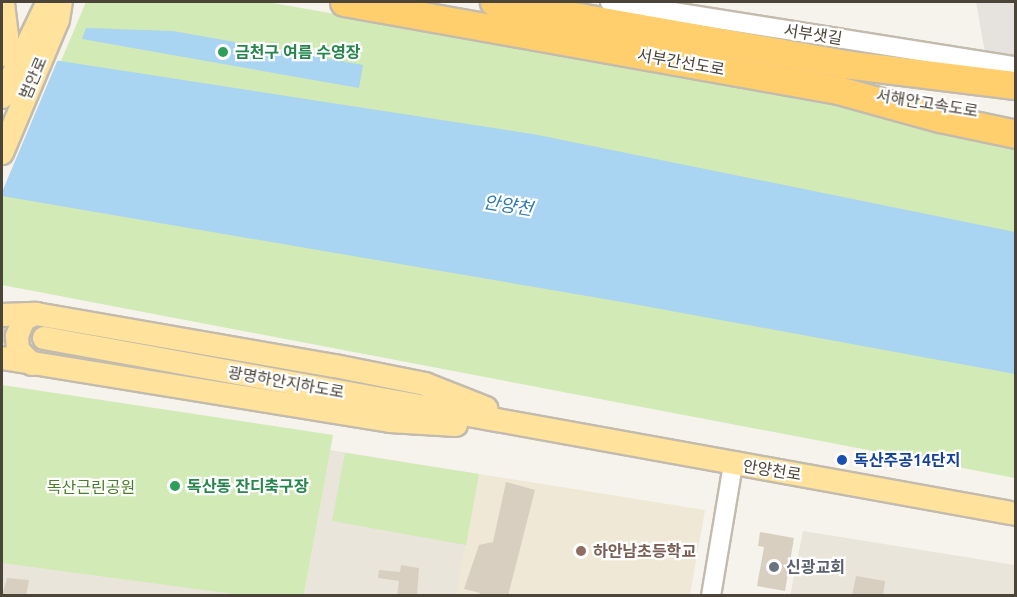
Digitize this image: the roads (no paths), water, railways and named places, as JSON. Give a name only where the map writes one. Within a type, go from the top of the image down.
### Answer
[{"type":"highway","name":"서부간선도로","points":[[344,2],[838,90],[940,118],[1016,134]]},
{"type":"highway","name":"서부간선도로","points":[[494,2],[844,64],[1016,85]]},
{"type":"highway","name":"서해안고속도로","points":[[844,64],[949,89],[1016,101]]},
{"type":"highway","name":"서해안고속도로","points":[[838,90],[1016,117]]},
{"type":"main road","points":[[2,55],[7,36],[3,2]]},
{"type":"main road","name":"범안로","points":[[2,97],[53,7]]},
{"type":"main road","name":"범안로","points":[[2,153],[53,7]]},
{"type":"main road","points":[[2,308],[425,384],[529,426]]},
{"type":"main road","points":[[2,315],[31,314]]},
{"type":"main road","points":[[31,314],[24,320],[17,336],[18,350],[32,364]]},
{"type":"main road","name":"광명하안지하도로","points":[[44,339],[529,426]]},
{"type":"main road","points":[[2,351],[32,364]]},
{"type":"main road","points":[[2,358],[390,421],[529,426]]},
{"type":"main road","name":"안양천로","points":[[529,426],[1016,514]]},
{"type":"street","name":"서부샛길","points":[[610,2],[1016,66]]},
{"type":"street","points":[[711,596],[733,464]]},
{"type":"water","name":"금천구 여름 수영장","points":[[86,28],[173,31],[363,65],[359,88],[82,39]]},
{"type":"water","name":"안양천","points":[[2,52],[533,134],[1015,232],[1015,374],[628,303],[2,196]]},
{"type":"tunnel","points":[[2,332],[44,338]]},
{"type":"place","name":"금천구 여름 수영장","points":[[223,52]]},
{"type":"place","name":"독산주공14단지","points":[[842,460]]},
{"type":"place","name":"독산동 잔디축구장","points":[[175,486]]},
{"type":"place","name":"하안남초등학교","points":[[581,551]]},
{"type":"place","name":"신광교회","points":[[774,567]]},
{"type":"park label","name":"독산근린공원","points":[[91,487]]}]
